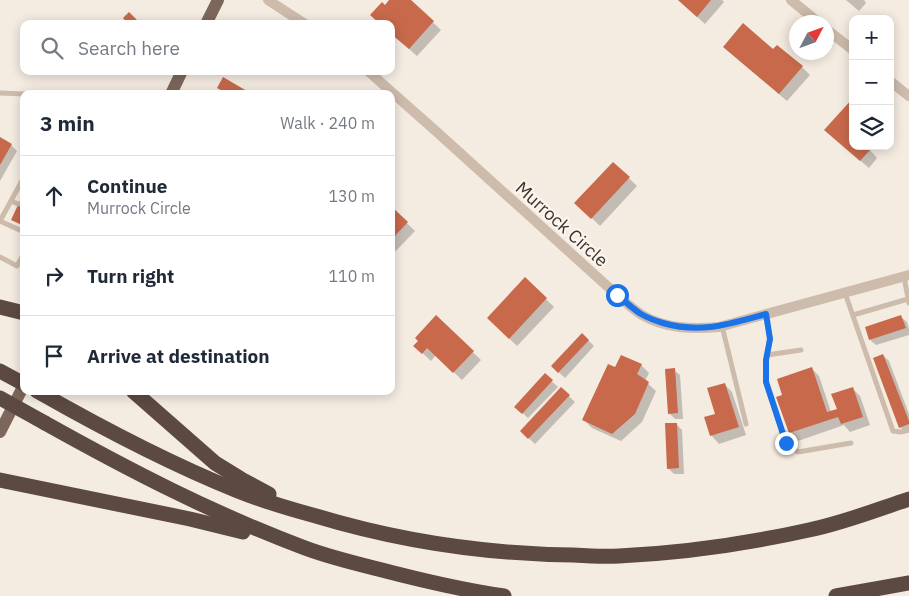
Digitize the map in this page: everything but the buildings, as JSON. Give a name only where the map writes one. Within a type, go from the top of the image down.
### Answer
[{"type":"highway","points":[[0,308],[20,312]]},
{"type":"highway","points":[[0,370],[20,382]]},
{"type":"highway","points":[[44,395],[176,465],[240,492],[334,522],[387,535],[483,551],[542,555],[616,556],[739,544],[848,520],[909,501]]},
{"type":"highway","points":[[138,395],[215,463],[269,494],[294,503],[334,522]]},
{"type":"highway","points":[[0,398],[166,488],[228,517],[306,548],[350,562],[427,582],[504,596]]},
{"type":"highway","points":[[0,480],[230,528],[276,544],[306,548]]},
{"type":"highway","points":[[836,596],[909,583]]},
{"type":"main road","points":[[208,20],[218,0]]},
{"type":"main road","points":[[173,90],[180,75]]},
{"type":"main road","points":[[0,432],[20,392]]},
{"type":"street","points":[[268,0],[299,20]]},
{"type":"street","points":[[791,0],[809,15]]},
{"type":"street","points":[[834,35],[849,47]]},
{"type":"street","name":"Murrock Circle","points":[[373,75],[389,90]]},
{"type":"street","points":[[894,84],[909,96]]},
{"type":"street","name":"Murrock Circle","points":[[395,95],[617,295],[642,314],[654,320],[676,327],[692,329],[722,326],[906,276]]},
{"type":"lane","points":[[0,93],[20,94]]},
{"type":"lane","points":[[20,184],[0,221],[20,230]]},
{"type":"lane","points":[[11,201],[18,204]]},
{"type":"lane","points":[[0,257],[17,266],[20,260]]},
{"type":"lane","points":[[853,315],[909,301],[906,276]]},
{"type":"lane","points":[[846,292],[893,431],[909,430]]},
{"type":"lane","points":[[766,314],[770,339],[767,355],[766,382],[786,443],[798,452],[851,443]]},
{"type":"lane","points":[[722,326],[746,424]]},
{"type":"lane","points":[[767,355],[801,350]]},
{"type":"route","points":[[617,295],[642,314],[676,327],[692,329],[719,327],[766,314],[770,339],[766,360],[766,382],[786,443]]}]
